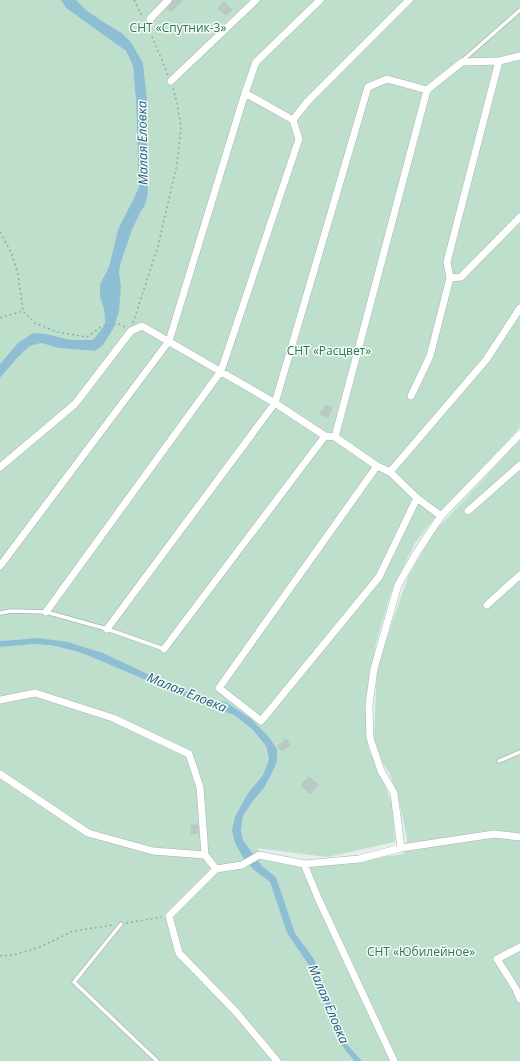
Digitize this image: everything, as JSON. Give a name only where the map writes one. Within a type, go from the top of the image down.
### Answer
[{"type":"street","points":[[150,19],[168,0]]},
{"type":"street","points":[[171,81],[256,0]]},
{"type":"street","points":[[0,566],[169,341],[245,93],[256,62],[320,0]]},
{"type":"street","points":[[293,120],[306,102],[409,0]]},
{"type":"street","points":[[335,437],[428,90],[462,62],[499,61],[520,56]]},
{"type":"street","points":[[412,396],[430,356],[450,278],[446,262],[499,61]]},
{"type":"street","points":[[107,629],[275,403],[368,87],[387,79],[428,90]]},
{"type":"street","points":[[46,612],[221,371],[299,139],[293,120],[245,93]]},
{"type":"street","points":[[450,278],[461,277],[520,217]]},
{"type":"street","points":[[390,472],[486,360],[520,308]]},
{"type":"street","points":[[0,467],[75,404],[131,331],[142,326],[275,403],[325,436],[335,437],[377,466],[390,472],[417,498],[441,516]]},
{"type":"street","points":[[401,848],[394,793],[381,771],[370,738],[369,705],[374,669],[398,585],[417,552],[441,516],[520,434]]},
{"type":"street","points":[[164,649],[325,436]]},
{"type":"street","points":[[468,511],[520,465]]},
{"type":"street","points":[[377,466],[219,688],[261,721],[379,577],[417,498]]},
{"type":"street","points":[[486,605],[520,575]]},
{"type":"street","points":[[0,700],[35,693],[113,718],[189,754],[200,787],[205,855],[216,869]]},
{"type":"street","points":[[0,774],[88,833],[153,851],[205,855]]},
{"type":"street","points":[[277,1061],[236,1012],[179,953],[170,916],[216,869],[242,865],[258,855],[304,864],[359,859],[401,848],[494,834],[520,837]]},
{"type":"street","points":[[304,864],[318,898],[394,1061]]},
{"type":"street","points":[[520,947],[497,959],[516,989],[520,999]]},
{"type":"lane","points":[[462,62],[520,10]]},
{"type":"lane","points":[[0,613],[11,611],[46,612],[107,629],[164,649]]},
{"type":"lane","points":[[499,761],[520,752]]},
{"type":"lane","points":[[121,924],[74,982],[157,1061]]},
{"type":"path","points":[[131,331],[158,246],[177,164],[181,127],[177,102],[171,81],[149,29],[134,0]]},
{"type":"path","points":[[0,232],[11,252],[18,274],[23,311],[35,323],[57,332],[87,337],[101,327],[119,324]]},
{"type":"path","points":[[0,318],[23,311]]},
{"type":"path","points":[[0,956],[13,955],[38,948],[73,931],[170,916]]},
{"type":"green space","points":[[0,0],[61,0],[66,8],[126,51],[133,66],[136,102],[139,187],[118,229],[109,267],[100,284],[100,297],[104,309],[104,326],[93,340],[71,340],[46,334],[18,343],[0,364]]},
{"type":"green space","name":"СНТ «Расцвет»","points":[[76,0],[520,0],[520,427],[434,519],[415,543],[391,592],[376,643],[365,705],[369,750],[392,804],[395,842],[327,857],[256,848],[274,862],[299,867],[404,854],[407,838],[399,801],[390,774],[380,759],[374,739],[377,666],[408,577],[436,529],[520,440],[520,1061],[362,1061],[345,1042],[314,959],[295,933],[276,877],[262,866],[243,840],[241,830],[243,816],[264,788],[272,773],[277,749],[226,702],[206,699],[182,690],[103,653],[68,642],[21,639],[0,641],[0,378],[17,358],[30,346],[41,343],[59,348],[95,351],[120,292],[121,285],[119,272],[121,262],[132,230],[145,205],[148,193],[147,98],[143,63],[122,33],[86,10]]},
{"type":"green space","points":[[36,644],[55,646],[82,653],[188,698],[234,715],[252,729],[266,746],[269,759],[263,775],[248,793],[232,830],[255,871],[270,882],[287,933],[310,967],[337,1031],[340,1043],[354,1061],[0,1061],[0,647]]},
{"type":"water","name":"Малая Еловка","points":[[61,0],[76,0],[86,10],[122,33],[132,44],[143,63],[147,98],[148,193],[145,205],[132,230],[121,262],[119,272],[121,285],[119,312],[113,329],[103,345],[95,351],[59,348],[41,343],[30,346],[17,358],[0,378],[0,364],[18,343],[33,333],[46,334],[71,340],[93,340],[104,326],[104,309],[100,297],[100,284],[109,267],[118,229],[139,187],[136,102],[133,66],[126,51],[66,8]]},
{"type":"water","name":"Малая Еловка","points":[[38,638],[68,642],[103,653],[182,690],[206,699],[226,702],[251,719],[268,736],[277,749],[277,761],[264,788],[243,816],[241,830],[243,840],[262,866],[276,877],[295,933],[314,959],[345,1042],[362,1061],[354,1061],[340,1043],[337,1031],[310,967],[287,933],[270,882],[255,871],[244,859],[235,843],[232,830],[235,817],[248,793],[263,775],[269,759],[266,746],[252,729],[234,715],[188,698],[82,653],[55,646],[36,644],[0,647],[0,641]]},
{"type":"building","points":[[173,0],[183,0],[171,12],[167,8]]},
{"type":"building","points":[[224,2],[232,10],[226,15],[218,8]]},
{"type":"building","points":[[182,22],[187,27],[177,37],[171,32]]},
{"type":"building","points":[[325,405],[332,408],[328,417],[320,414]]},
{"type":"building","points":[[286,739],[290,745],[282,751],[278,746]]},
{"type":"building","points":[[309,777],[318,785],[310,794],[301,785]]},
{"type":"building","points":[[191,825],[198,825],[198,833],[191,834]]},
{"type":"park label","name":"СНТ «Спутник-3»","points":[[178,27]]},
{"type":"park label","name":"СНТ «Юбилейное»","points":[[421,951]]}]
